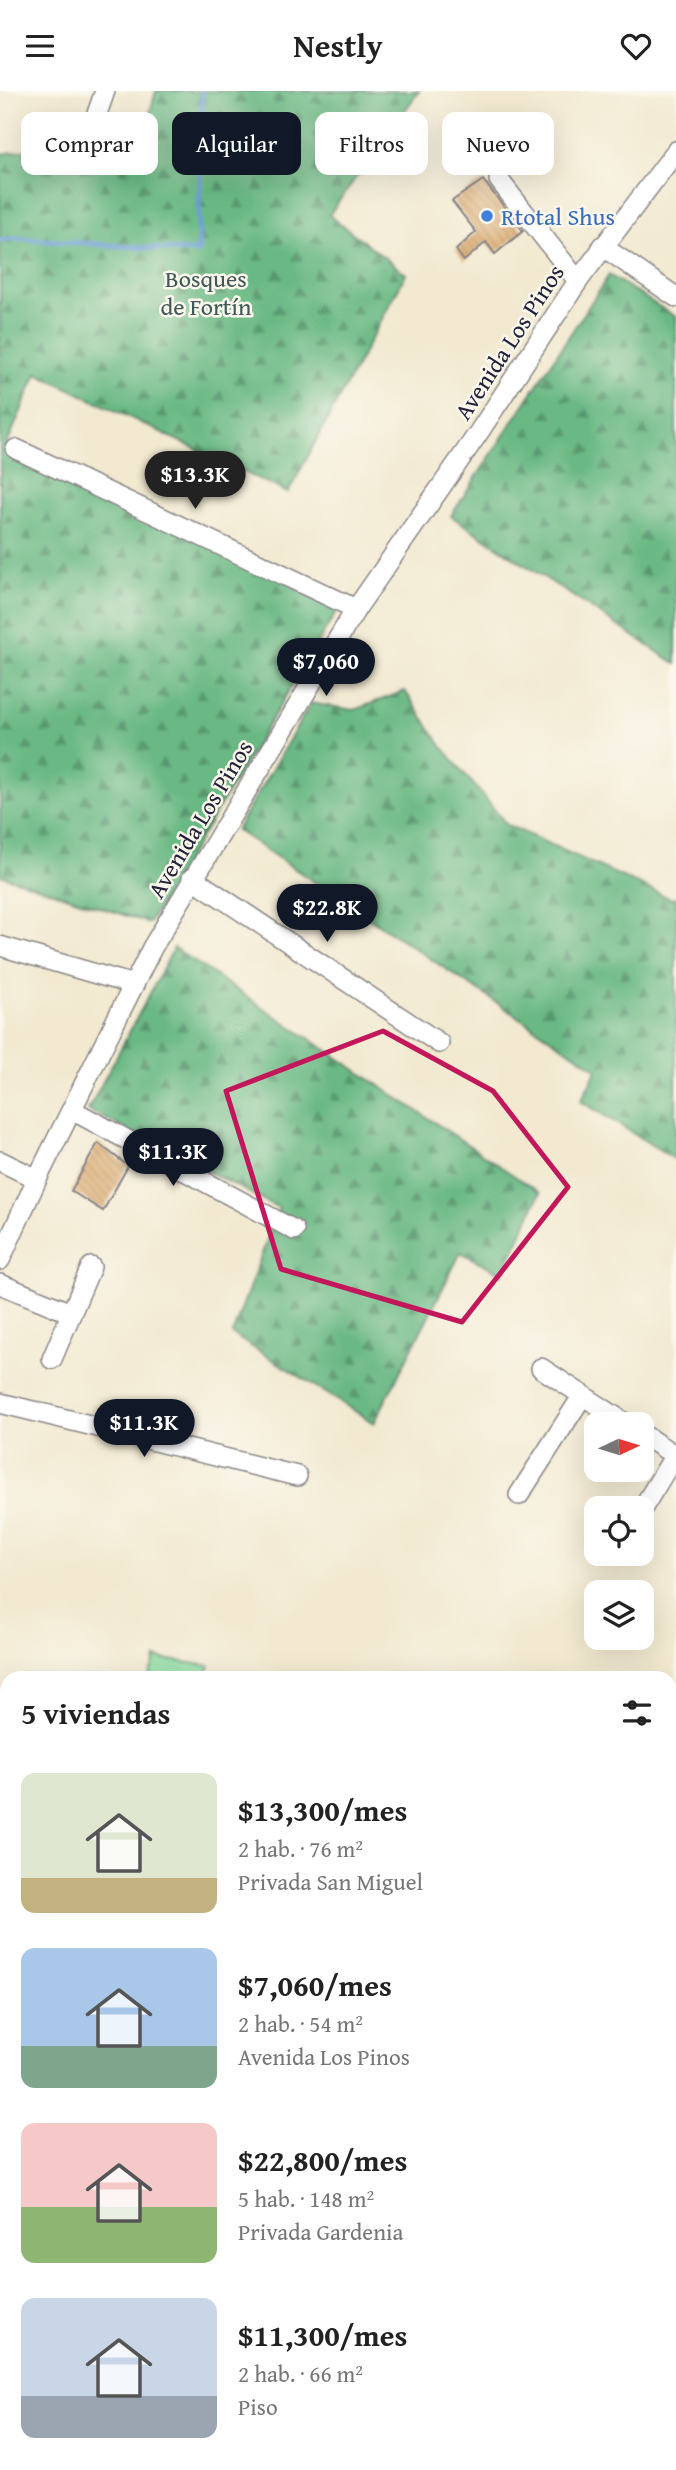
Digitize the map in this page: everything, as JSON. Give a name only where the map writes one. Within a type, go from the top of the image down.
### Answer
[{"type":"street","points":[[98,112],[105,91]]},
{"type":"street","name":"Avenida Los Pinos","points":[[0,1260],[37,1179],[152,947],[192,878],[356,609],[477,435],[602,246],[676,151]]},
{"type":"street","points":[[499,180],[578,281]]},
{"type":"street","points":[[602,246],[676,297]]},
{"type":"street","points":[[16,449],[356,609]]},
{"type":"street","points":[[192,878],[439,1043]]},
{"type":"street","points":[[0,946],[134,985]]},
{"type":"street","points":[[72,1109],[294,1230]]},
{"type":"street","points":[[0,1161],[37,1179]]},
{"type":"street","points":[[52,1359],[91,1267]]},
{"type":"street","points":[[0,1284],[71,1313]]},
{"type":"street","points":[[541,1368],[608,1412]]},
{"type":"street","points":[[519,1495],[583,1395]]},
{"type":"street","points":[[0,1403],[297,1476]]},
{"type":"street","points":[[650,1496],[676,1455],[654,1441]]},
{"type":"highlighted area","points":[[383,1031],[493,1091],[568,1187],[462,1322],[281,1269],[226,1091]]},
{"type":"green space","name":"Bosques de Fortín","points":[[156,91],[419,91],[404,112],[315,112],[315,175],[358,175],[329,215],[406,274],[288,493],[37,373],[4,451],[340,606],[149,923],[0,875],[0,154],[21,151],[21,175],[158,175],[158,112],[150,112]]},
{"type":"green space","points":[[609,275],[676,317],[676,664],[451,516]]},
{"type":"green space","points":[[405,691],[444,749],[507,825],[671,899],[676,898],[676,1160],[581,1101],[597,1069],[236,830],[311,703],[354,710]]},
{"type":"green space","points":[[174,948],[540,1193],[503,1274],[461,1252],[374,1423],[232,1334],[279,1208],[88,1110]]},
{"type":"green space","points":[[156,1658],[210,1666],[208,1671],[151,1671]]},
{"type":"building","name":"Rtotal Shus","points":[[483,180],[523,231],[495,254],[486,242],[464,261],[456,250],[476,232],[452,201]]},
{"type":"building","points":[[98,1143],[128,1166],[103,1211],[71,1191]]},
{"type":"waterway","points":[[0,240],[18,238],[198,252],[202,91]]},
{"type":"place","name":"Rtotal Shus","points":[[487,216]]}]
